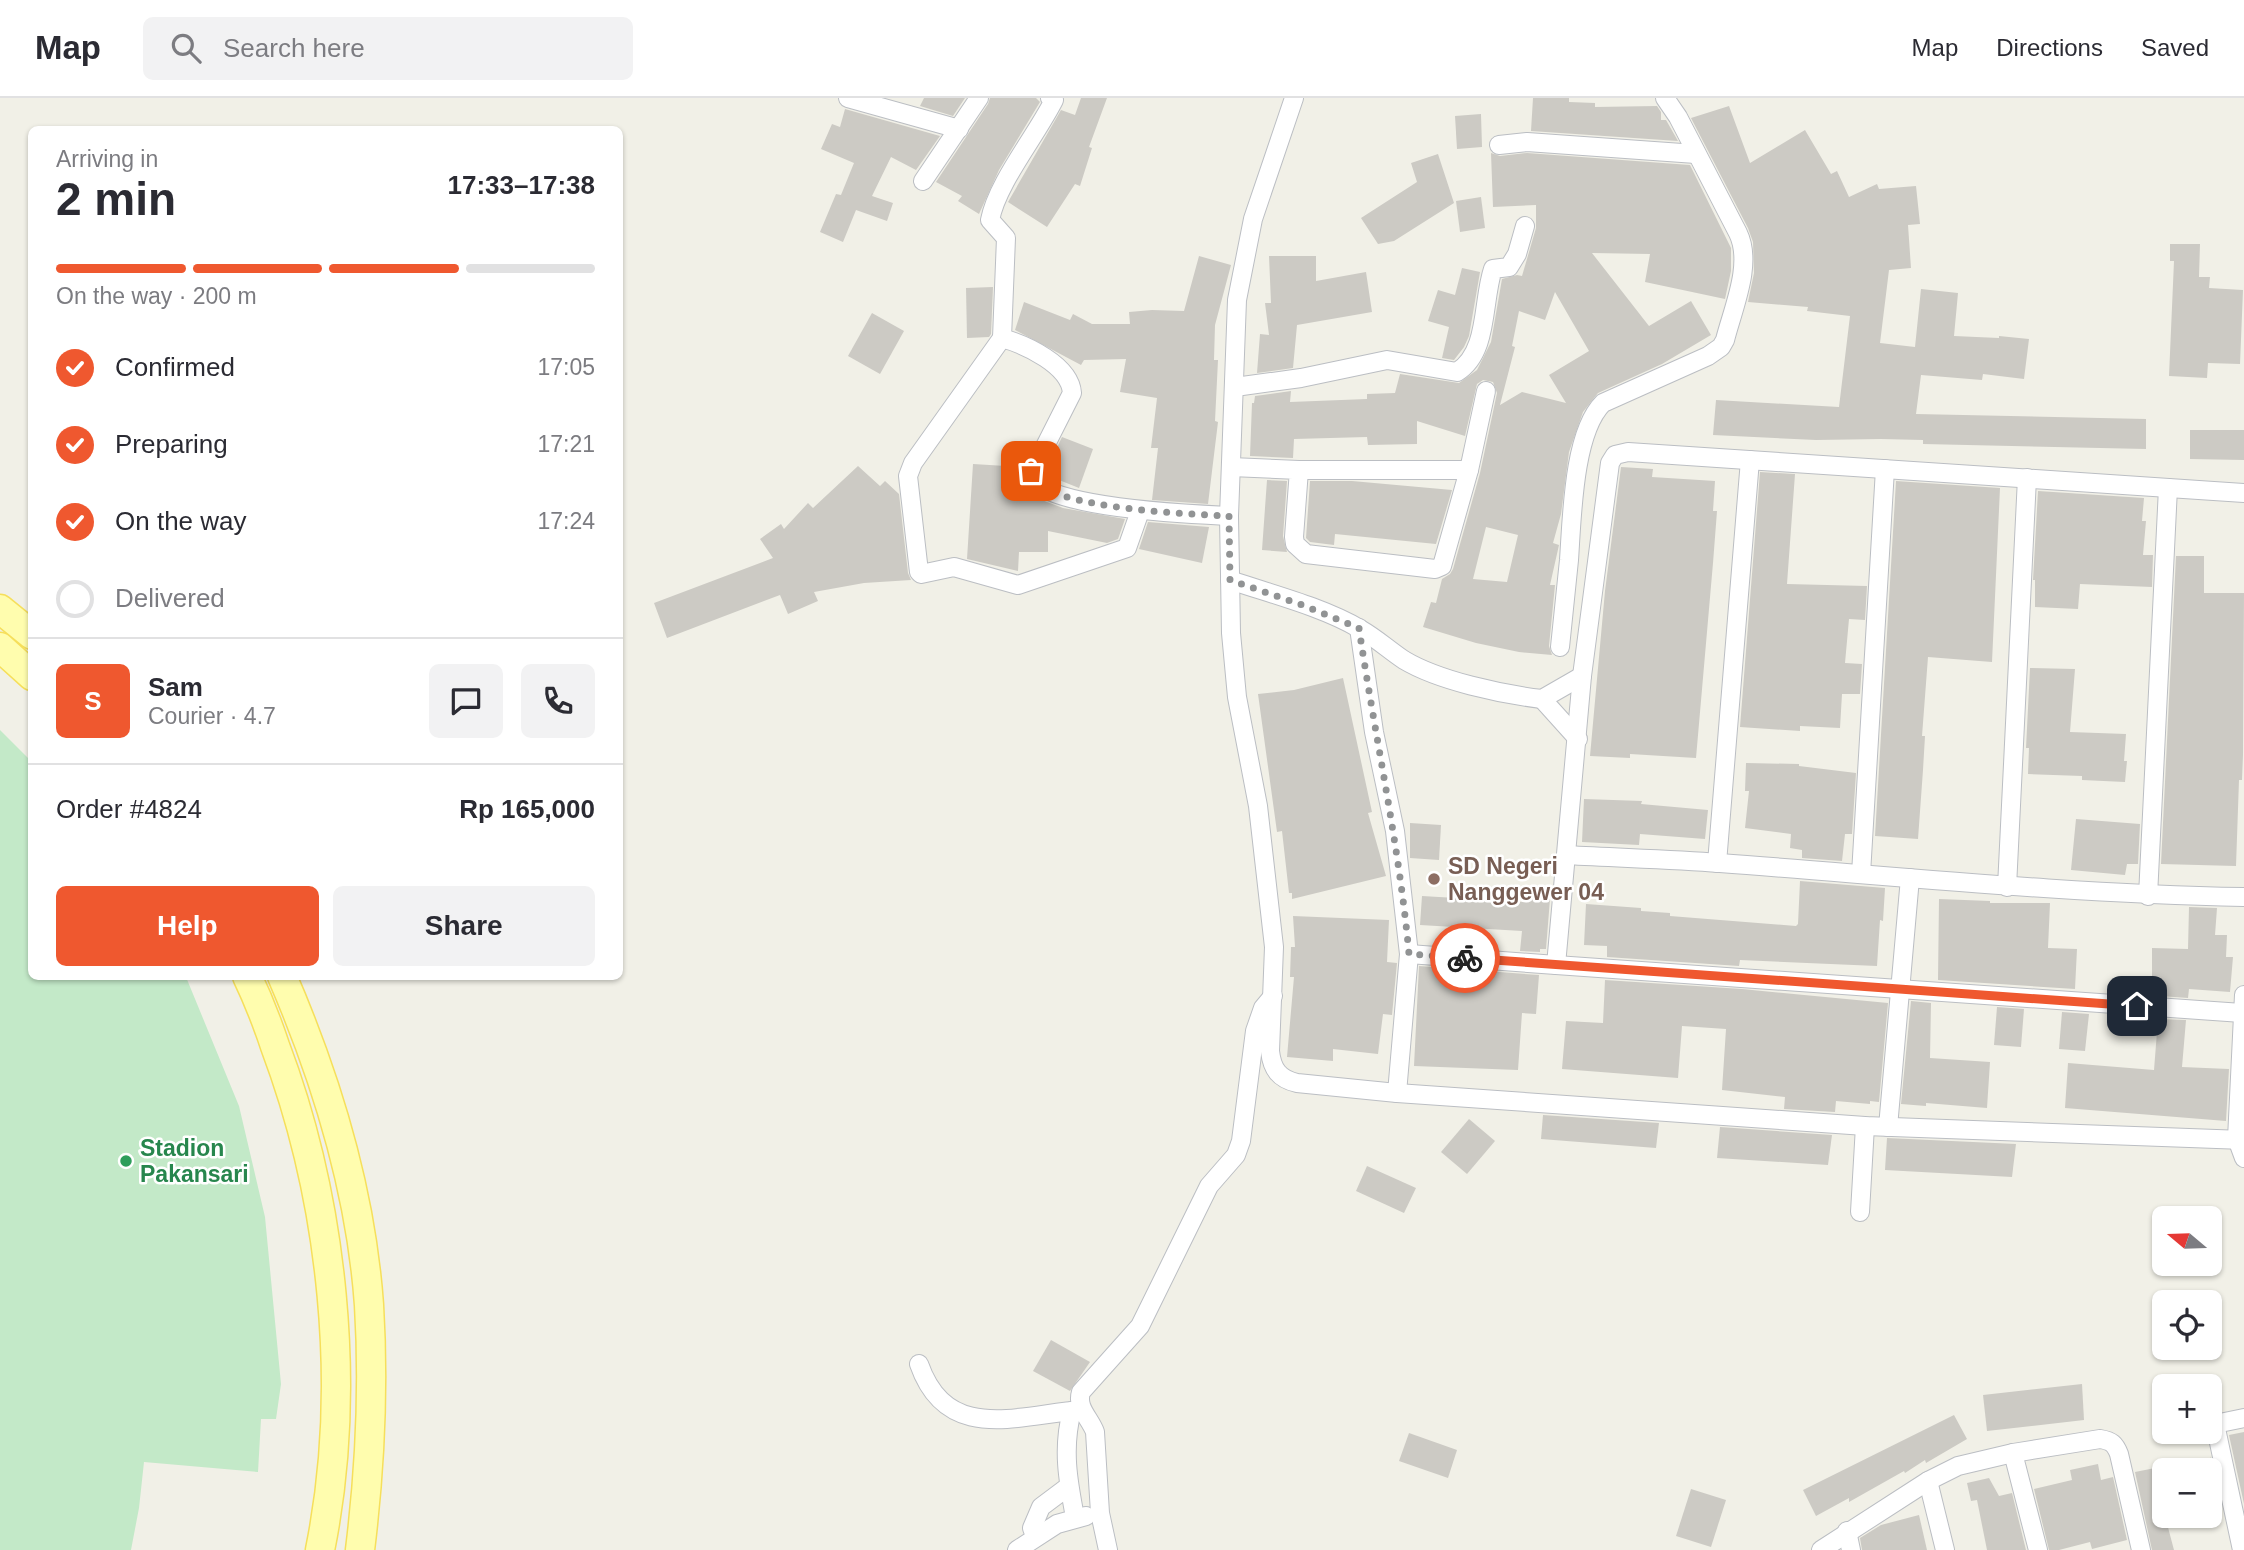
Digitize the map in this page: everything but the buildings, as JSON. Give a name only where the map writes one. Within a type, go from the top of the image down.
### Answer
[{"type":"main road","points":[[0,609],[28,632]]},
{"type":"main road","points":[[0,647],[28,672]]},
{"type":"main road","points":[[249,980],[292,1091],[318,1192],[332,1295],[335,1418],[326,1523],[320,1550]]},
{"type":"main road","points":[[284,980],[305,1029],[335,1118],[356,1210],[369,1304],[369,1476],[360,1550]]},
{"type":"street","points":[[849,98],[959,129]]},
{"type":"street","points":[[923,181],[979,98]]},
{"type":"street","points":[[1050,98],[1054,100],[1042,124],[993,202],[990,220],[1006,238],[1002,338],[913,463],[908,477],[919,572],[954,567],[1017,585],[1127,548],[1140,511]]},
{"type":"street","points":[[1294,98],[1253,219],[1237,300],[1229,516],[1237,697],[1259,818],[1273,947],[1270,1051],[1271,1062],[1278,1075],[1286,1081],[1297,1083],[1397,1093],[1865,1126],[2241,1139]]},
{"type":"street","points":[[1560,647],[1574,489],[1584,441],[1594,414],[1603,403],[1708,356],[1721,347],[1745,261],[1738,233],[1678,117],[1665,98]]},
{"type":"street","points":[[1499,145],[1527,142],[1696,154]]},
{"type":"street","points":[[1235,387],[1301,378],[1387,360],[1457,372],[1471,359],[1484,324],[1491,273],[1496,268],[1509,267],[1517,254],[1525,226]]},
{"type":"street","points":[[1002,338],[1027,345],[1067,376],[1072,385],[1072,393],[1029,478],[1042,487],[1069,497],[1140,511],[1229,516]]},
{"type":"street","points":[[1299,470],[1294,537],[1295,544],[1306,554],[1435,569],[1442,566],[1469,470],[1486,391]]},
{"type":"street","points":[[1556,965],[1582,676],[1611,459],[1615,455],[1628,452],[2244,493]]},
{"type":"street","points":[[1717,863],[1750,460]]},
{"type":"street","points":[[1231,467],[1299,470],[1469,470]]},
{"type":"street","points":[[1861,874],[1885,469]]},
{"type":"street","points":[[2007,887],[2027,478]]},
{"type":"street","points":[[2148,896],[2168,488]]},
{"type":"street","points":[[1230,580],[1359,628],[1403,659],[1426,671],[1448,679],[1542,699],[1578,740]]},
{"type":"street","points":[[1359,628],[1374,732],[1395,831],[1409,954],[1397,1093]]},
{"type":"street","points":[[1542,699],[1582,676]]},
{"type":"street","points":[[1567,855],[1717,863],[2148,896],[2244,898]]},
{"type":"street","points":[[1888,1127],[1910,878]]},
{"type":"street","points":[[1409,954],[2242,1013]]},
{"type":"street","points":[[2244,995],[2241,1139],[2244,1158]]},
{"type":"street","points":[[1075,1517],[1065,1448],[1079,1404],[1140,1326],[1209,1186],[1236,1155],[1241,1141],[1255,1031],[1263,1008],[1273,996]]},
{"type":"street","points":[[1860,1212],[1865,1126]]},
{"type":"street","points":[[919,1364],[929,1387],[943,1405],[970,1418],[990,1420],[1079,1404]]},
{"type":"street","points":[[1079,1404],[1095,1432],[1100,1513],[1108,1550]]},
{"type":"street","points":[[2222,1423],[2244,1418]]},
{"type":"street","points":[[1821,1550],[1928,1481],[1958,1466],[2014,1453],[2100,1439],[2110,1440],[2115,1445],[2141,1550]]},
{"type":"street","points":[[2217,1444],[2242,1550]]},
{"type":"street","points":[[2014,1453],[2038,1550]]},
{"type":"street","points":[[1928,1481],[1945,1550]]},
{"type":"street","points":[[1035,1536],[1032,1528],[1041,1507],[1069,1486]]},
{"type":"street","points":[[1017,1550],[1057,1524],[1075,1517],[1100,1513]]},
{"type":"street","points":[[1847,1531],[1852,1550]]},
{"type":"green space","name":"Stadion Pakansari","points":[[0,730],[28,758],[28,980],[187,980],[239,1106],[265,1217],[281,1384],[276,1419],[261,1419],[258,1472],[144,1462],[131,1550],[0,1550]]},
{"type":"way so far","points":[[1031,471],[1029,478],[1033,483],[1069,497],[1140,511],[1229,516],[1230,580],[1359,628],[1374,732],[1395,831],[1409,954],[1465,958]]},
{"type":"place","name":"SD Negeri Nanggewer 04","points":[[1434,879]]},
{"type":"place","name":"Stadion Pakansari","points":[[126,1161]]},
{"type":"route","points":[[1465,958],[2137,1006]]}]
